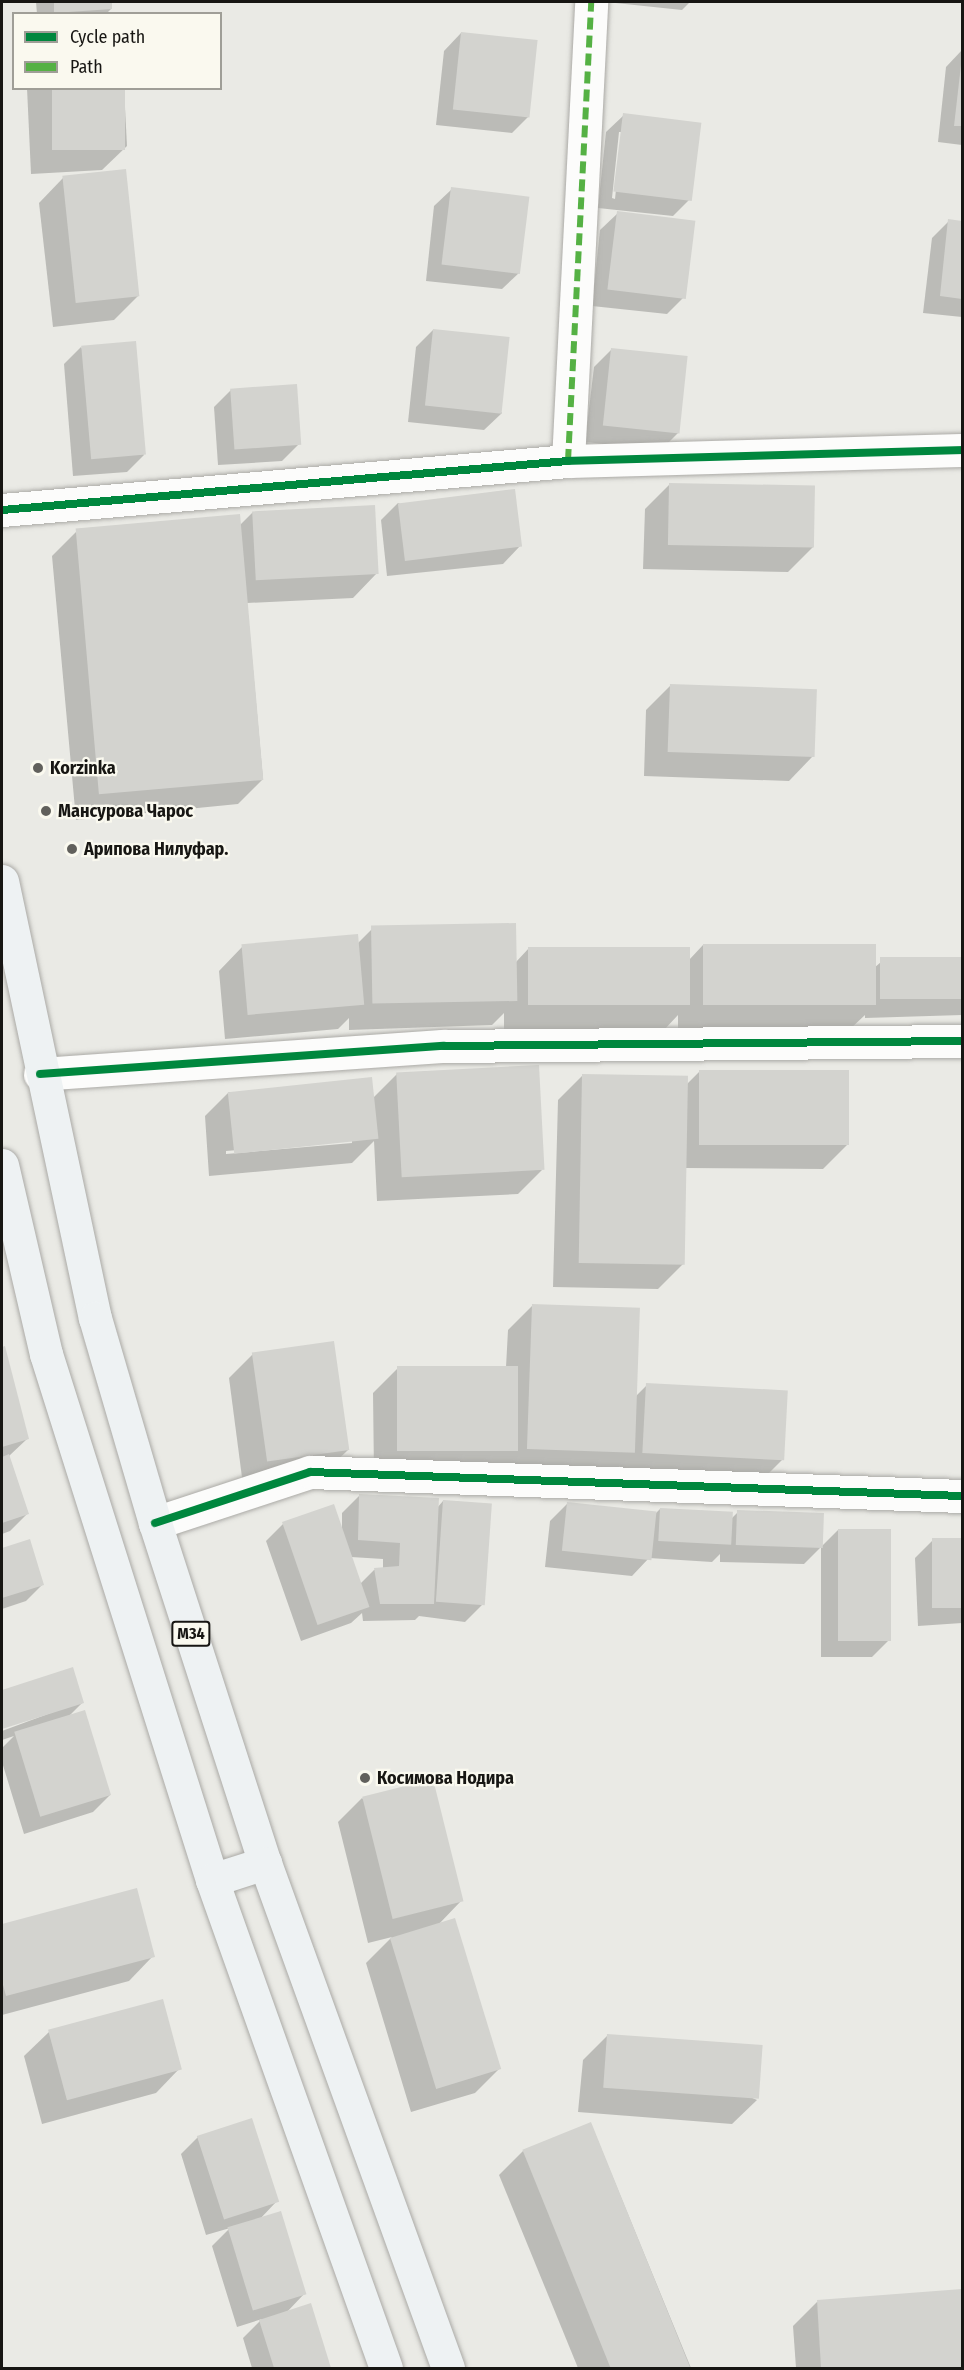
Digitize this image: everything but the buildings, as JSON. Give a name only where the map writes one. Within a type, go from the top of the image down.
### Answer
[{"type":"main road","name":"M34","points":[[2,880],[40,1074],[95,1318],[155,1523],[265,1863],[448,2368]]},
{"type":"main road","points":[[2,1165],[46,1353],[212,1880],[386,2368]]},
{"type":"main road","points":[[212,1880],[265,1863]]},
{"type":"street","points":[[568,461],[591,2]]},
{"type":"street","points":[[2,510],[568,461],[963,450]]},
{"type":"street","points":[[40,1074],[443,1046],[963,1041]]},
{"type":"street","points":[[155,1523],[310,1472],[963,1496]]},
{"type":"marked path","points":[[568,461],[591,2]]},
{"type":"cycle path","points":[[2,510],[568,461],[962,450]]},
{"type":"cycle path","points":[[40,1074],[443,1046],[962,1041]]},
{"type":"cycle path","points":[[155,1523],[310,1472],[962,1496]]},
{"type":"place","name":"Korzinka","points":[[38,768]]},
{"type":"place","name":"Мансурова Чарос","points":[[46,811]]},
{"type":"place","name":"Арипова Нилуфар.","points":[[72,849]]},
{"type":"place","name":"Косимова Нодира","points":[[365,1778]]}]
